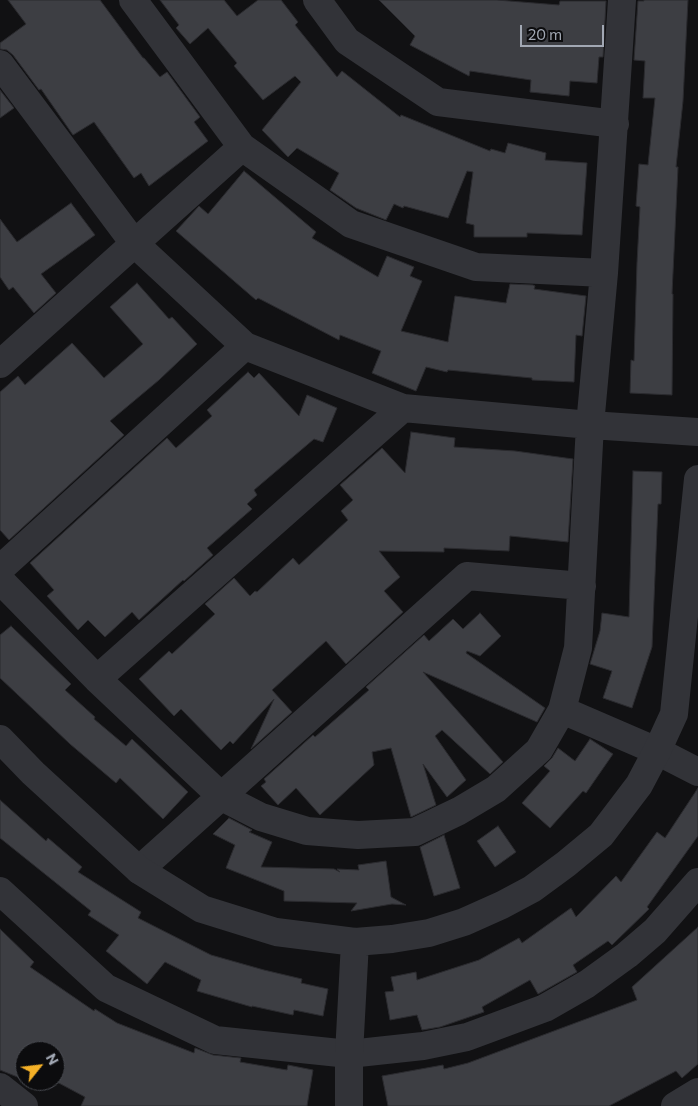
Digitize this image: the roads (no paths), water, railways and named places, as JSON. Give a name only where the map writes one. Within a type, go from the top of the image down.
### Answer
[{"type":"street","points":[[133,0],[242,147],[350,224],[476,267],[604,273]]},
{"type":"street","points":[[317,0],[347,41],[438,102],[614,124]]},
{"type":"street","points":[[0,580],[97,679],[222,797],[261,817],[307,831],[358,835],[415,832],[459,811],[496,788],[539,750],[562,710],[578,648],[590,425],[604,273],[622,0]]},
{"type":"street","points":[[0,64],[134,243],[244,346],[402,408],[590,425],[698,432]]},
{"type":"street","points":[[4,350],[134,243],[242,147]]},
{"type":"street","points":[[0,569],[244,346]]},
{"type":"street","points":[[97,679],[402,408]]},
{"type":"street","points":[[0,739],[33,773],[139,870],[202,909],[276,932],[355,942],[392,939],[428,933],[464,922],[532,889],[566,864],[600,835],[639,785],[657,752],[674,714],[698,478]]},
{"type":"street","points":[[139,870],[467,576],[582,586]]},
{"type":"street","points":[[562,710],[698,772]]},
{"type":"street","points":[[0,891],[106,988],[215,1040],[349,1054],[423,1046],[467,1037],[545,1008],[587,984],[627,956],[655,932],[698,882]]},
{"type":"street","points":[[349,1106],[349,1054],[355,942]]},
{"type":"street","points":[[0,1087],[24,1106]]}]
